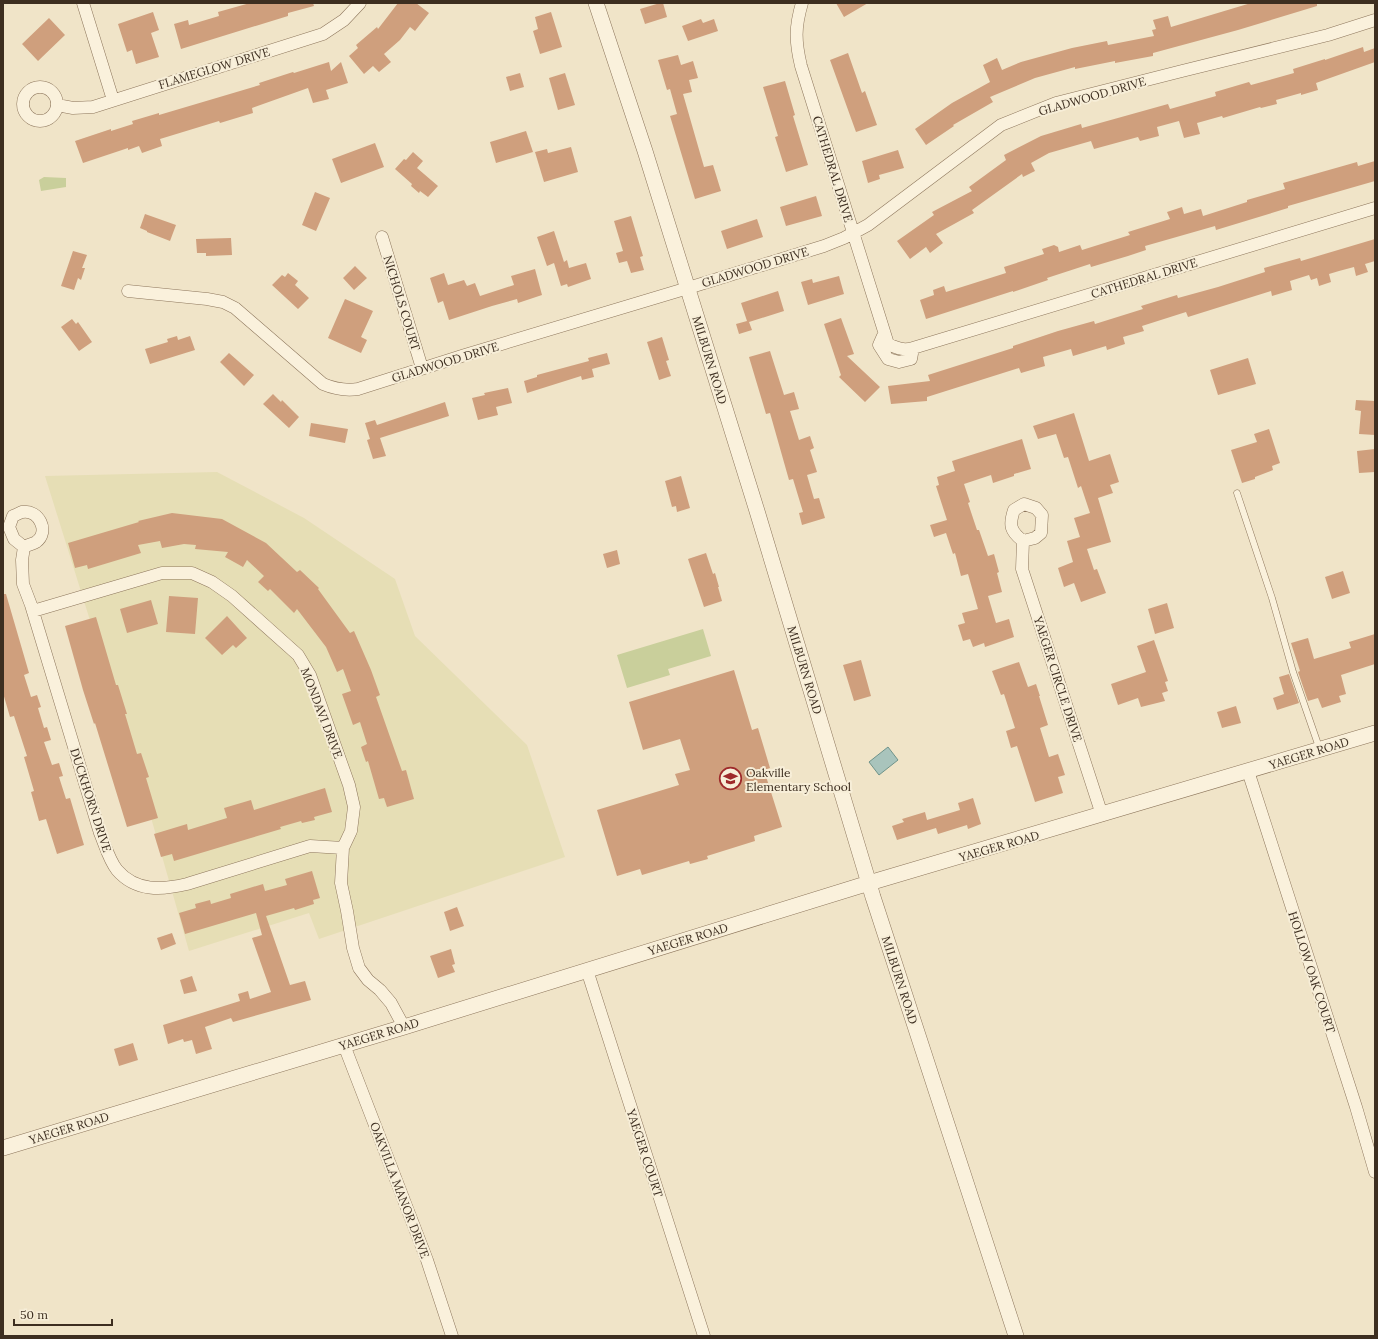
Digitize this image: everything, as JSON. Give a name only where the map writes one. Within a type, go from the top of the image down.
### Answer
[{"type":"street","points":[[82,3],[113,100]]},
{"type":"street","name":"FLAMEGLOW DRIVE","points":[[57,105],[73,108],[93,107],[323,34],[344,20],[360,3]]},
{"type":"street","name":"MILBURN ROAD","points":[[596,3],[688,288],[773,562],[869,883],[1016,1336]]},
{"type":"street","name":"CATHEDRAL DRIVE","points":[[802,3],[798,18],[796,40],[797,52],[884,333],[888,344],[899,349],[908,350],[1375,208]]},
{"type":"street","name":"GLADWOOD DRIVE","points":[[128,291],[223,302],[235,308],[323,384],[335,389],[358,389],[422,368],[824,246],[854,234],[1001,126],[1056,103],[1328,35],[1375,20]]},
{"type":"street","name":"NICHOLS COURT","points":[[382,237],[422,368]]},
{"type":"street","name":"YAEGER CIRCLE DRIVE","points":[[1022,542],[1022,569],[1102,815]]},
{"type":"street","name":"DUCKHORN DRIVE","points":[[24,546],[22,560],[23,584],[33,611],[100,834],[108,854],[117,870],[129,880],[149,888],[168,888],[187,884],[310,846],[343,848]]},
{"type":"street","name":"MONDAVI DRIVE","points":[[33,611],[162,573],[192,574],[212,582],[232,596],[298,655],[310,675],[349,785],[354,807],[351,831],[343,848],[341,883],[353,948],[359,968],[368,980],[380,990],[391,1003],[404,1027]]},
{"type":"street","name":"YAEGER ROAD","points":[[3,1148],[404,1027],[869,883],[1375,733]]},
{"type":"street","name":"HOLLOW OAK COURT","points":[[1248,771],[1356,1107],[1375,1172]]},
{"type":"street","name":"YAEGER COURT","points":[[587,970],[704,1336]]},
{"type":"street","name":"OAKVILLA MANOR DRIVE","points":[[344,1045],[427,1260],[452,1336]]},
{"type":"lane","points":[[1237,493],[1272,598],[1293,672],[1320,750]]},
{"type":"shaded area","points":[[217,472],[304,518],[395,579],[415,636],[527,745],[565,857],[319,939],[309,913],[189,951],[146,800],[45,476]]},
{"type":"green space","points":[[44,177],[66,178],[66,187],[41,191],[39,180]]},
{"type":"green space","points":[[703,629],[711,656],[668,669],[670,675],[627,688],[617,655]]},
{"type":"water","points":[[888,747],[898,760],[879,775],[869,762]]},
{"type":"building","points":[[250,3],[313,3],[314,6],[288,13],[288,16],[181,49],[174,24],[188,20],[189,25],[219,16],[218,12]]},
{"type":"building","points":[[398,3],[416,3],[429,13],[415,31],[410,27],[400,40],[384,54],[391,62],[379,72],[373,66],[364,74],[349,56],[358,48],[356,45],[377,27],[378,29]]},
{"type":"building","points":[[663,3],[667,17],[645,24],[640,9]]},
{"type":"building","points":[[836,3],[868,3],[844,17]]},
{"type":"building","points":[[1251,3],[1317,3],[1317,6],[1238,30],[1153,53],[1153,56],[1115,63],[1115,61],[1075,69],[1075,67],[1035,78],[990,97],[993,102],[953,125],[954,126],[926,145],[915,129],[952,103],[990,82],[983,65],[997,58],[1002,70],[1021,62],[1072,48],[1107,41],[1108,45],[1154,36],[1152,30],[1156,29],[1153,20],[1168,16],[1171,27]]},
{"type":"building","points":[[153,12],[159,30],[151,33],[159,57],[136,64],[132,50],[127,52],[118,24]]},
{"type":"building","points":[[551,12],[562,47],[540,54],[533,31],[538,29],[535,17]]},
{"type":"building","points":[[49,18],[65,35],[38,61],[22,44]]},
{"type":"building","points":[[701,19],[703,23],[714,19],[718,31],[688,41],[682,26]]},
{"type":"building","points":[[1363,47],[1364,52],[1375,48],[1375,62],[1316,83],[1318,90],[1276,100],[1277,104],[1197,123],[1200,134],[1184,138],[1179,121],[1157,127],[1159,136],[1140,141],[1138,137],[1094,149],[1091,141],[1049,153],[1031,163],[1035,171],[1023,177],[1022,174],[972,210],[974,213],[936,234],[943,243],[930,253],[926,247],[910,259],[897,241],[934,215],[932,212],[972,191],[969,187],[1006,160],[1004,155],[1041,136],[1081,124],[1082,128],[1168,104],[1170,109],[1216,96],[1215,92],[1249,82],[1251,85],[1294,73],[1293,69]]},
{"type":"building","points":[[848,53],[862,93],[865,91],[877,125],[856,132],[830,60]]},
{"type":"building","points":[[678,55],[681,65],[693,61],[698,78],[689,80],[692,92],[683,94],[704,167],[713,165],[721,191],[695,199],[670,116],[677,114],[670,89],[667,90],[658,60]]},
{"type":"building","points":[[329,62],[331,71],[341,62],[348,83],[326,90],[329,99],[313,103],[308,88],[252,108],[253,113],[220,123],[219,121],[160,139],[162,146],[142,153],[139,146],[128,150],[128,148],[83,163],[75,141],[111,129],[111,131],[133,124],[132,121],[159,113],[159,115],[260,85],[259,83]]},
{"type":"building","points":[[520,73],[524,87],[510,91],[506,77]]},
{"type":"building","points":[[565,73],[575,105],[558,110],[549,78]]},
{"type":"building","points":[[785,81],[795,115],[793,116],[808,165],[786,172],[775,137],[778,136],[763,87]]},
{"type":"building","points":[[526,131],[533,152],[496,163],[490,142]]},
{"type":"building","points":[[375,143],[384,167],[341,183],[332,159]]},
{"type":"building","points":[[571,147],[578,172],[544,182],[535,152],[547,149],[548,153]]},
{"type":"building","points":[[898,150],[904,168],[879,175],[880,179],[868,183],[862,161]]},
{"type":"building","points":[[413,152],[423,161],[417,168],[438,186],[428,197],[420,191],[419,193],[411,186],[412,184],[395,169]]},
{"type":"building","points":[[1375,161],[1375,181],[1288,206],[1288,208],[1216,230],[1215,226],[1145,246],[1146,250],[1128,256],[1091,267],[1090,264],[1047,278],[1048,280],[1013,292],[926,319],[920,300],[934,295],[933,290],[944,286],[946,292],[1006,273],[1004,267],[1044,254],[1042,249],[1054,245],[1058,247],[1059,252],[1080,245],[1082,250],[1130,235],[1128,232],[1170,219],[1167,212],[1182,207],[1184,214],[1201,209],[1203,216],[1247,202],[1247,200],[1285,189],[1283,183],[1357,162],[1358,166]]},
{"type":"building","points":[[315,192],[330,198],[316,231],[302,225]]},
{"type":"building","points":[[816,196],[822,216],[786,226],[780,207]]},
{"type":"building","points":[[145,214],[176,225],[170,241],[140,228]]},
{"type":"building","points":[[631,216],[643,256],[640,257],[644,270],[631,273],[627,261],[619,263],[616,253],[623,251],[614,221]]},
{"type":"building","points":[[757,219],[763,237],[727,249],[721,231]]},
{"type":"building","points":[[554,231],[564,262],[567,260],[569,268],[586,263],[591,279],[568,287],[567,284],[561,286],[554,263],[547,266],[537,237]]},
{"type":"building","points":[[231,238],[232,255],[206,256],[206,253],[197,253],[196,239]]},
{"type":"building","points":[[1375,239],[1375,261],[1365,264],[1368,272],[1356,276],[1354,267],[1339,271],[1329,274],[1331,282],[1319,286],[1317,278],[1311,280],[1309,275],[1290,281],[1292,290],[1272,296],[1271,291],[1188,317],[1186,312],[1142,326],[1144,331],[1123,337],[1125,344],[1107,350],[1106,346],[1073,356],[1071,349],[1043,357],[1045,366],[1021,373],[1019,368],[927,397],[927,401],[891,404],[888,386],[930,381],[928,375],[1013,348],[1013,346],[1058,331],[1094,321],[1095,324],[1143,309],[1141,306],[1177,295],[1178,298],[1265,272],[1264,268],[1300,258],[1301,261]]},
{"type":"building","points":[[73,251],[87,255],[82,268],[85,268],[81,280],[78,278],[74,290],[61,286]]},
{"type":"building","points":[[355,266],[367,278],[354,290],[343,278]]},
{"type":"building","points":[[535,269],[542,295],[518,303],[517,299],[449,320],[443,301],[438,303],[430,278],[444,273],[448,285],[464,280],[467,286],[475,283],[480,296],[514,285],[511,276]]},
{"type":"building","points":[[288,273],[298,281],[295,285],[309,298],[298,309],[272,285],[282,275],[285,277]]},
{"type":"building","points":[[839,276],[844,294],[808,305],[801,282],[812,279],[813,283]]},
{"type":"building","points":[[778,291],[784,311],[749,322],[752,330],[739,334],[736,324],[747,321],[741,303]]},
{"type":"building","points":[[345,299],[373,311],[361,337],[367,340],[361,353],[328,338]]},
{"type":"building","points":[[841,318],[854,354],[847,356],[880,387],[865,402],[839,377],[841,375],[824,324]]},
{"type":"building","points":[[72,319],[76,324],[78,322],[92,342],[79,351],[61,327]]},
{"type":"building","points":[[177,336],[178,340],[190,336],[195,350],[150,364],[145,349],[168,342],[167,339]]},
{"type":"building","points":[[662,337],[669,360],[666,361],[671,376],[659,380],[647,342]]},
{"type":"building","points":[[770,351],[784,395],[794,392],[799,409],[790,411],[799,440],[810,436],[814,448],[810,450],[817,472],[807,475],[814,499],[819,498],[825,518],[802,525],[799,513],[803,512],[793,479],[789,480],[770,413],[766,414],[749,357]]},
{"type":"building","points":[[229,353],[254,375],[244,386],[220,362]]},
{"type":"building","points":[[607,353],[610,364],[592,369],[594,377],[582,380],[581,376],[527,393],[524,381],[537,377],[537,375],[589,361],[588,358]]},
{"type":"building","points":[[1248,358],[1256,384],[1218,395],[1210,370]]},
{"type":"building","points":[[508,388],[512,403],[496,407],[498,415],[478,420],[472,398],[485,395],[484,393]]},
{"type":"building","points":[[273,394],[281,402],[282,400],[299,417],[289,428],[263,404]]},
{"type":"building","points":[[1356,400],[1375,401],[1375,435],[1359,434],[1361,411],[1355,410]]},
{"type":"building","points":[[445,402],[449,416],[380,438],[386,456],[373,459],[367,440],[370,439],[365,423],[375,420],[377,425]]},
{"type":"building","points":[[1074,413],[1089,461],[1110,454],[1119,482],[1110,485],[1113,493],[1098,498],[1111,542],[1087,549],[1094,570],[1097,569],[1106,593],[1081,602],[1074,583],[1064,587],[1058,568],[1073,562],[1067,541],[1080,537],[1074,518],[1090,513],[1081,486],[1078,488],[1068,457],[1064,458],[1056,434],[1038,439],[1033,426]]},
{"type":"building","points":[[311,423],[348,429],[345,443],[309,436]]},
{"type":"building","points":[[1269,429],[1280,463],[1272,466],[1273,470],[1255,477],[1255,479],[1242,483],[1231,450],[1257,442],[1254,434]]},
{"type":"building","points":[[1022,439],[1031,469],[993,483],[991,475],[964,484],[970,502],[968,503],[977,530],[979,530],[988,556],[994,554],[999,572],[997,573],[1002,592],[988,596],[996,623],[1009,619],[1014,637],[985,647],[984,643],[973,647],[970,639],[963,641],[958,625],[965,623],[962,613],[978,609],[968,574],[961,576],[955,553],[953,554],[946,533],[934,537],[930,525],[947,520],[936,486],[939,485],[937,477],[955,471],[952,461]]},
{"type":"building","points":[[1375,449],[1375,472],[1359,473],[1357,451]]},
{"type":"building","points":[[681,476],[690,508],[677,512],[676,506],[672,507],[665,481]]},
{"type":"building","points":[[172,513],[222,519],[266,543],[297,572],[300,570],[319,588],[318,589],[350,633],[354,631],[380,695],[376,697],[402,771],[406,770],[414,799],[387,807],[384,798],[379,799],[368,761],[366,762],[361,747],[367,744],[360,722],[353,725],[342,694],[351,691],[343,669],[337,672],[326,647],[297,609],[294,613],[270,589],[268,591],[258,582],[264,576],[247,560],[243,567],[225,557],[228,552],[195,549],[196,545],[184,544],[162,548],[160,541],[138,545],[141,553],[88,569],[87,565],[75,568],[68,543],[139,522],[138,521]]},
{"type":"building","points":[[617,550],[620,564],[607,568],[603,554]]},
{"type":"building","points":[[706,553],[713,574],[715,573],[722,601],[704,607],[688,559]]},
{"type":"building","points":[[1343,571],[1350,593],[1332,599],[1325,577]]},
{"type":"building","points":[[3,594],[6,594],[29,673],[24,675],[31,697],[37,695],[41,707],[38,708],[44,728],[47,727],[51,740],[44,742],[52,765],[59,763],[63,776],[59,777],[66,799],[70,798],[84,845],[57,854],[46,819],[39,821],[31,792],[34,791],[24,757],[27,756],[14,716],[10,717],[3,693]]},
{"type":"building","points":[[169,596],[198,598],[195,634],[166,632]]},
{"type":"building","points":[[151,600],[158,624],[127,633],[120,609]]},
{"type":"building","points":[[1167,603],[1174,628],[1155,634],[1148,609]]},
{"type":"building","points":[[227,616],[247,638],[236,648],[233,645],[222,655],[205,638]]},
{"type":"building","points":[[96,617],[116,685],[118,685],[127,714],[125,714],[137,754],[141,753],[149,777],[146,778],[158,818],[127,827],[95,723],[94,724],[83,690],[65,626]]},
{"type":"building","points":[[1375,634],[1375,664],[1341,675],[1346,694],[1339,696],[1341,702],[1322,708],[1318,698],[1308,701],[1298,672],[1300,671],[1291,643],[1308,638],[1314,659],[1351,648],[1349,642]]},
{"type":"building","points":[[1154,640],[1168,681],[1165,682],[1168,691],[1162,693],[1165,701],[1141,707],[1138,698],[1118,705],[1111,684],[1146,672],[1137,646]]},
{"type":"building","points":[[861,660],[871,696],[854,701],[843,665]]},
{"type":"building","points":[[1019,662],[1028,687],[1036,684],[1040,696],[1048,725],[1040,728],[1049,757],[1058,754],[1065,775],[1058,777],[1063,793],[1035,802],[1017,746],[1011,748],[1006,731],[1015,728],[1004,694],[1001,695],[992,671]]},
{"type":"building","name":"Oakville Elementary School","points":[[734,670],[752,730],[758,728],[770,768],[764,770],[782,827],[754,836],[755,841],[707,856],[708,859],[690,864],[689,861],[642,875],[640,869],[617,876],[597,810],[679,785],[675,774],[690,770],[680,739],[643,750],[629,702]]},
{"type":"building","points":[[1289,674],[1299,703],[1277,710],[1273,698],[1284,694],[1279,677]]},
{"type":"building","points":[[1236,706],[1241,723],[1222,728],[1217,712]]},
{"type":"building","points":[[325,788],[332,812],[314,817],[315,820],[302,823],[301,821],[280,827],[281,829],[174,861],[172,854],[161,857],[154,834],[187,824],[188,830],[227,818],[224,808],[251,800],[254,810]]},
{"type":"building","points":[[973,798],[981,824],[968,829],[967,825],[938,834],[936,828],[897,840],[892,826],[904,822],[902,819],[925,812],[927,820],[960,810],[958,803]]},
{"type":"building","points":[[312,871],[320,898],[313,900],[314,904],[295,910],[294,908],[266,916],[290,985],[305,981],[311,1000],[233,1022],[231,1018],[205,1027],[212,1049],[196,1054],[192,1040],[184,1042],[183,1039],[168,1044],[163,1025],[240,1001],[238,994],[248,991],[250,999],[271,992],[252,938],[262,935],[256,913],[185,934],[179,913],[196,908],[195,904],[210,900],[211,904],[231,898],[230,894],[263,884],[265,891],[287,885],[285,879]]},
{"type":"building","points":[[457,907],[464,926],[450,931],[444,912]]},
{"type":"building","points":[[172,933],[176,944],[161,950],[157,938]]},
{"type":"building","points":[[451,949],[455,964],[452,965],[455,972],[438,978],[430,956]]},
{"type":"building","points":[[192,976],[197,991],[184,994],[180,980]]},
{"type":"building","points":[[133,1043],[138,1060],[119,1066],[114,1049]]},
{"type":"place","name":"Oakville Elementary School","points":[[730,779]]}]
